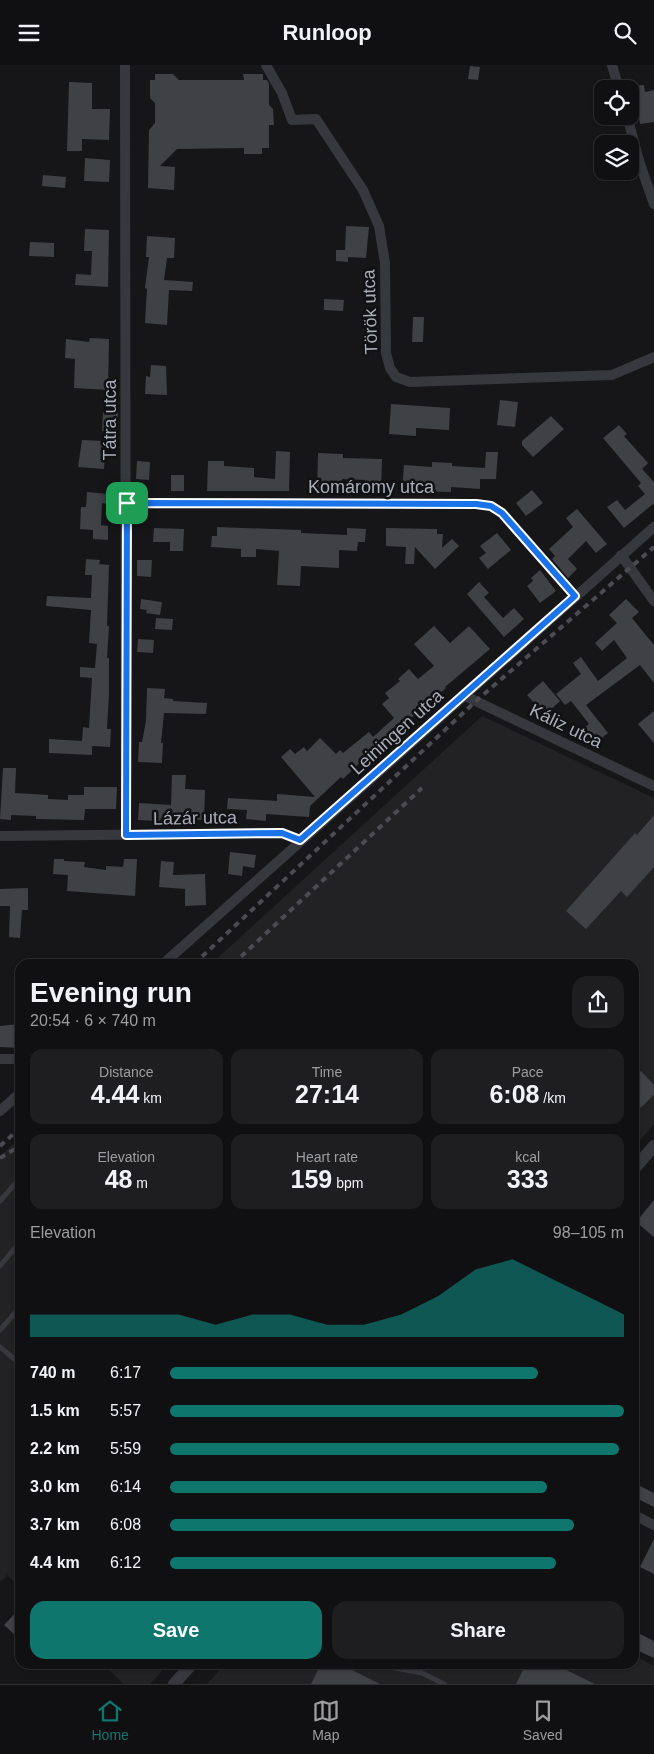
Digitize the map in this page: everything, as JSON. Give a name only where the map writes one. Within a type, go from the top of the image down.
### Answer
[{"type":"street","name":"Tátra utca","points":[[125,65],[126,835]]},
{"type":"street","name":"Török utca","points":[[266,65],[282,93],[292,120],[316,119],[362,191],[379,226],[385,263],[386,353],[390,368],[396,377],[410,382],[612,375],[654,357]]},
{"type":"street","points":[[612,65],[616,80]]},
{"type":"street","points":[[629,125],[654,204]]},
{"type":"street","name":"Komáromy utca","points":[[127,503],[476,504],[491,506],[502,513],[575,596]]},
{"type":"street","name":"Leiningen utca","points":[[169,959],[654,527]]},
{"type":"street","points":[[621,555],[654,601]]},
{"type":"street","name":"Káliz utca","points":[[463,695],[654,786]]},
{"type":"street","name":"Lázár utca","points":[[0,836],[282,833],[300,840]]},
{"type":"street","points":[[0,1059],[15,1059]]},
{"type":"street","points":[[0,1111],[15,1098]]},
{"type":"street","points":[[639,1163],[654,1146]]},
{"type":"street","points":[[639,1518],[654,1525]]},
{"type":"street","points":[[174,1684],[188,1669]]},
{"type":"lane","points":[[0,1201],[15,1184]]},
{"type":"lane","points":[[0,1266],[15,1247]]},
{"type":"lane","points":[[0,1330],[15,1313]]},
{"type":"lane","points":[[0,1347],[15,1359]]},
{"type":"lane","points":[[397,1669],[422,1673],[444,1684]]},
{"type":"lane","points":[[418,1669],[422,1673]]},
{"type":"shaded area","points":[[482,716],[654,798],[654,1124],[639,1141],[639,959],[216,959]]},
{"type":"shaded area","points":[[15,1142],[15,1582],[7,1575],[0,1582],[0,1156]]},
{"type":"shaded area","points":[[639,1658],[654,1666],[654,1684],[207,1684],[220,1669],[639,1669]]},
{"type":"shaded area","points":[[108,1669],[164,1669],[150,1684],[124,1684]]},
{"type":"building","points":[[470,66],[480,67],[478,80],[468,79]]},
{"type":"building","points":[[155,74],[173,74],[179,80],[244,80],[243,74],[263,74],[263,80],[267,80],[269,84],[269,105],[273,109],[274,125],[269,125],[269,148],[262,148],[262,154],[244,154],[244,148],[177,149],[160,166],[175,167],[174,190],[148,188],[149,130],[155,123],[155,103],[150,98],[150,80],[155,80]]},
{"type":"building","points":[[69,82],[92,83],[92,109],[110,109],[109,140],[82,139],[82,151],[67,151]]},
{"type":"building","points":[[644,85],[645,92],[654,90],[654,122],[640,124],[639,86]]},
{"type":"building","points":[[85,158],[110,160],[109,182],[84,181]]},
{"type":"building","points":[[43,175],[66,177],[65,188],[42,186]]},
{"type":"building","points":[[346,226],[369,227],[366,258],[348,257],[348,262],[336,261],[336,250],[345,250]]},
{"type":"building","points":[[85,229],[109,230],[108,287],[75,285],[76,274],[91,275],[92,251],[84,251]]},
{"type":"building","points":[[147,236],[175,238],[174,258],[167,258],[164,280],[193,282],[192,291],[169,290],[167,325],[145,323],[147,289],[145,288],[149,257],[146,257]]},
{"type":"building","points":[[30,242],[54,243],[54,257],[29,256]]},
{"type":"building","points":[[324,299],[344,300],[343,311],[324,310]]},
{"type":"building","points":[[413,317],[424,317],[423,342],[412,342]]},
{"type":"building","points":[[90,338],[109,339],[108,390],[74,388],[75,359],[65,358],[66,339],[89,342]]},
{"type":"building","points":[[151,365],[166,366],[167,395],[145,394],[146,376],[150,377]]},
{"type":"building","points":[[500,400],[518,402],[515,427],[497,425]]},
{"type":"building","points":[[391,404],[450,408],[449,430],[416,428],[416,436],[389,434]]},
{"type":"building","points":[[103,412],[118,413],[117,432],[102,431]]},
{"type":"building","points":[[551,416],[564,429],[533,457],[522,445],[522,441]]},
{"type":"building","points":[[619,425],[627,434],[624,436],[648,463],[642,469],[654,482],[654,505],[624,528],[607,507],[617,500],[625,510],[645,494],[638,486],[641,483],[603,438]]},
{"type":"building","points":[[82,440],[102,441],[101,455],[105,455],[104,469],[78,467]]},
{"type":"building","points":[[276,451],[290,452],[289,491],[207,491],[208,461],[224,461],[224,466],[254,468],[254,477],[275,479]]},
{"type":"building","points":[[486,452],[498,452],[496,479],[480,479],[480,489],[451,487],[451,492],[402,491],[404,465],[432,467],[432,462],[452,463],[452,466],[485,468]]},
{"type":"building","points":[[318,453],[343,454],[343,458],[382,459],[381,491],[369,490],[369,483],[365,483],[365,480],[342,479],[342,487],[334,487],[334,490],[317,490]]},
{"type":"building","points":[[137,461],[150,462],[149,480],[136,479]]},
{"type":"building","points":[[171,475],[184,475],[184,491],[171,491]]},
{"type":"building","points":[[532,490],[543,503],[526,516],[516,503]]},
{"type":"building","points":[[87,492],[108,494],[108,504],[102,503],[101,525],[108,526],[108,540],[93,539],[93,530],[80,529],[81,507],[86,507]]},
{"type":"building","points":[[577,509],[607,544],[596,553],[586,541],[568,559],[577,569],[568,578],[552,559],[555,556],[549,549],[573,527],[566,518]]},
{"type":"building","points":[[217,527],[301,530],[301,533],[347,535],[347,528],[366,529],[365,542],[358,542],[357,551],[339,550],[339,568],[301,566],[300,586],[277,585],[279,551],[256,549],[256,557],[241,557],[241,549],[211,547],[212,536],[217,536]]},
{"type":"building","points":[[154,528],[184,529],[183,551],[170,551],[170,542],[153,542]]},
{"type":"building","points":[[386,528],[437,529],[437,534],[443,534],[442,548],[452,539],[459,546],[435,569],[415,547],[414,564],[405,564],[406,547],[386,546]]},
{"type":"building","points":[[497,533],[511,550],[488,569],[479,558],[486,553],[480,546]]},
{"type":"building","points":[[86,559],[100,560],[99,564],[109,565],[107,658],[109,658],[109,694],[107,729],[111,729],[110,747],[92,746],[92,755],[49,753],[49,739],[82,741],[83,727],[89,728],[92,678],[80,677],[80,667],[95,668],[97,644],[89,643],[91,610],[46,606],[47,596],[91,598],[92,575],[85,575]]},
{"type":"building","points":[[137,560],[152,560],[151,577],[137,576]]},
{"type":"building","points":[[540,570],[556,591],[540,603],[527,586],[533,581],[531,578]]},
{"type":"building","points":[[479,582],[489,593],[484,597],[503,618],[514,608],[524,619],[504,637],[467,594]]},
{"type":"building","points":[[141,599],[162,602],[160,615],[146,613],[147,610],[140,609]]},
{"type":"building","points":[[626,599],[639,612],[632,618],[654,645],[654,683],[640,665],[586,705],[608,733],[592,746],[580,731],[589,724],[571,701],[565,705],[556,694],[581,674],[573,663],[581,657],[598,681],[627,658],[614,640],[602,651],[595,643],[617,623],[609,615]]},
{"type":"building","points":[[156,618],[173,619],[172,630],[155,629]]},
{"type":"building","points":[[434,626],[450,643],[469,626],[490,649],[343,779],[341,777],[310,806],[309,817],[266,814],[266,821],[246,819],[247,810],[227,809],[228,798],[277,801],[277,794],[315,797],[281,757],[290,749],[295,754],[304,747],[307,751],[320,738],[336,754],[340,750],[343,753],[369,732],[373,737],[394,718],[382,704],[389,698],[385,693],[400,681],[398,679],[409,669],[418,679],[434,666],[414,644]]},
{"type":"building","points":[[138,639],[154,640],[153,653],[137,652]]},
{"type":"building","points":[[543,681],[560,701],[545,715],[527,695]]},
{"type":"building","points":[[147,688],[165,689],[164,698],[173,699],[173,701],[207,703],[206,714],[164,713],[161,743],[163,743],[162,763],[138,762],[139,742],[142,742],[146,721]]},
{"type":"building","points":[[654,711],[654,743],[638,724]]},
{"type":"building","points":[[3,768],[16,768],[15,793],[48,795],[48,799],[68,800],[68,795],[84,795],[84,787],[117,787],[116,809],[85,809],[84,820],[36,819],[36,816],[11,815],[11,820],[0,819]]},
{"type":"building","points":[[172,775],[186,775],[185,789],[205,790],[204,820],[161,818],[160,821],[138,820],[139,803],[171,805]]},
{"type":"building","points":[[654,815],[654,867],[627,897],[621,891],[586,929],[566,911],[635,833],[637,835]]},
{"type":"building","points":[[230,852],[256,855],[254,868],[243,866],[242,876],[228,874]]},
{"type":"building","points":[[54,859],[85,862],[84,867],[106,870],[106,866],[123,867],[124,859],[137,859],[135,896],[67,891],[68,875],[53,874]]},
{"type":"building","points":[[161,861],[174,862],[173,875],[205,874],[206,905],[185,906],[185,889],[159,887]]},
{"type":"building","points":[[28,888],[28,910],[22,910],[20,938],[9,937],[10,906],[0,906],[0,889]]},
{"type":"building","points":[[15,1024],[15,1048],[0,1047],[0,1026]]},
{"type":"building","points":[[641,1071],[654,1085],[654,1095],[639,1109],[639,1073]]},
{"type":"building","points":[[654,1200],[654,1237],[639,1224],[639,1218]]},
{"type":"building","points":[[639,1486],[654,1493],[654,1507],[639,1500]]},
{"type":"building","points":[[654,1539],[654,1574],[640,1567]]},
{"type":"building","points":[[15,1613],[15,1635],[4,1625]]},
{"type":"building","points":[[639,1634],[654,1641],[654,1658],[639,1651]]},
{"type":"building","points":[[318,1669],[350,1669],[380,1684],[311,1684]]},
{"type":"building","points":[[524,1669],[564,1669],[595,1684],[516,1684]]},
{"type":"railway","points":[[199,959],[476,701],[654,547]]},
{"type":"railway","points":[[238,959],[422,788]]},
{"type":"railway","points":[[0,1146],[15,1132]]},
{"type":"railway","points":[[0,1158],[15,1149]]},
{"type":"route","points":[[127,503],[476,504],[491,506],[502,513],[575,596],[300,840],[282,833],[126,835],[127,503]]}]
